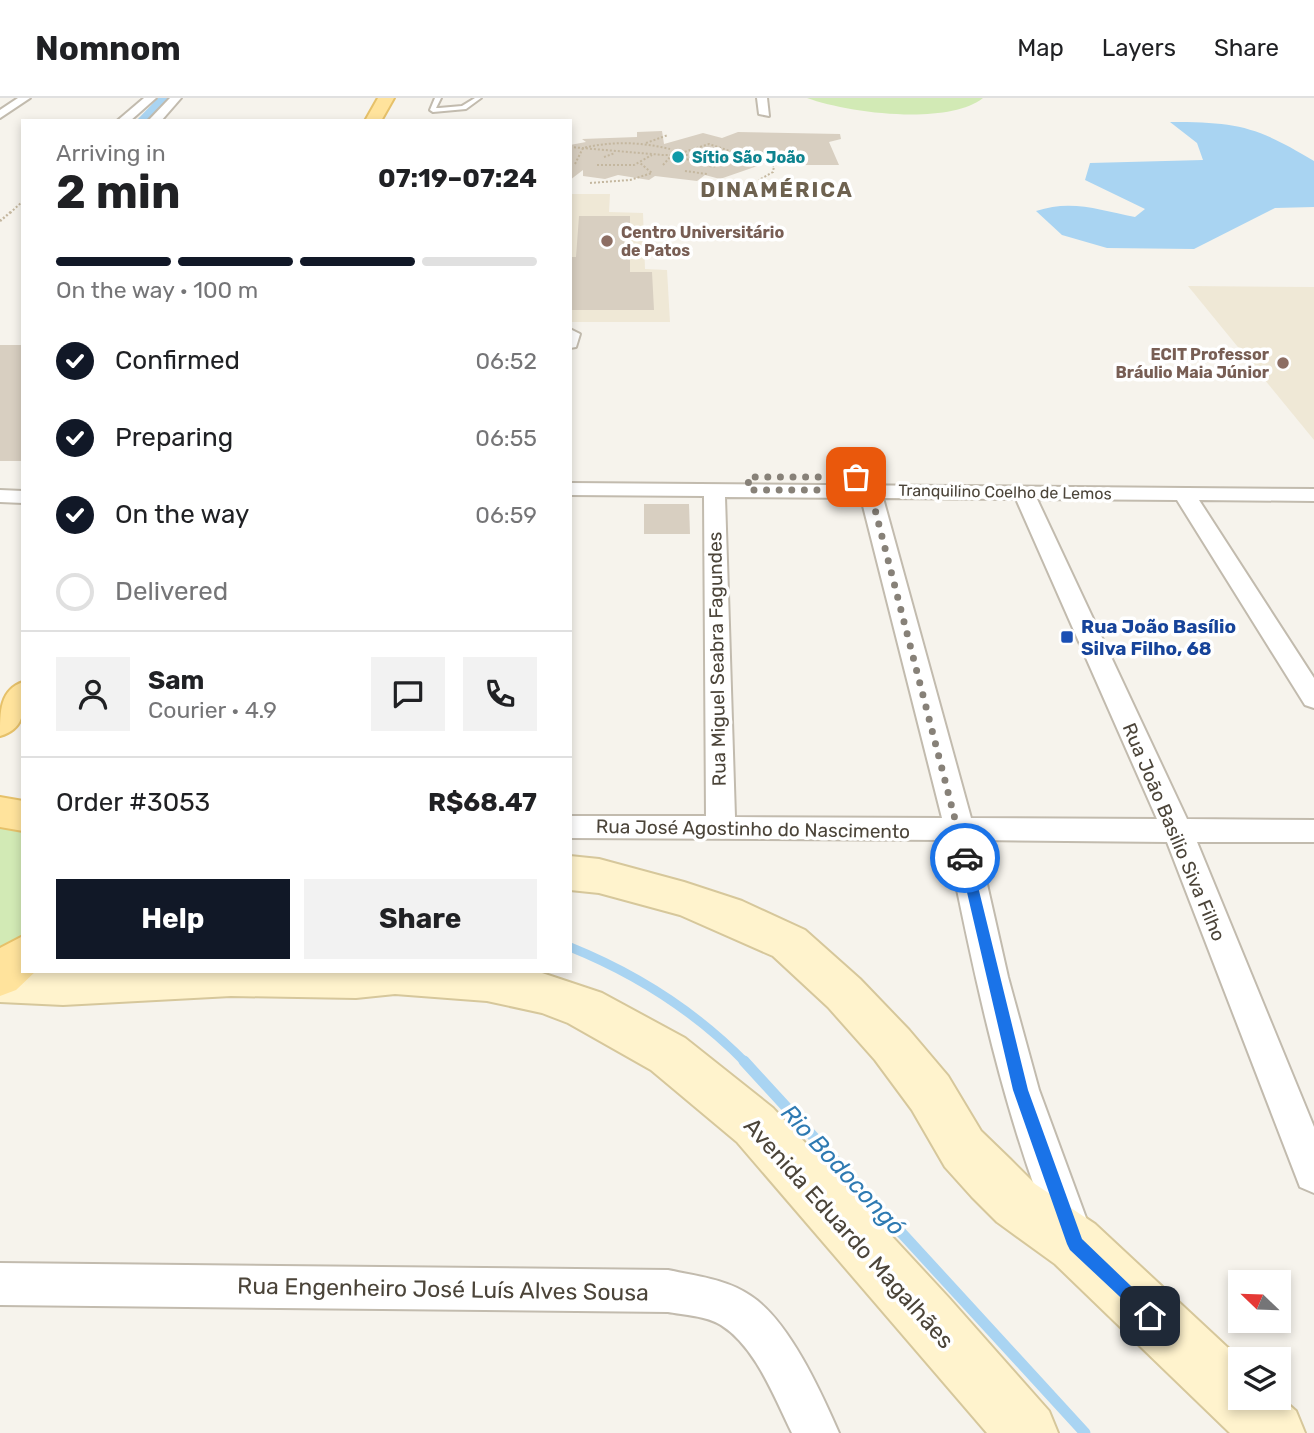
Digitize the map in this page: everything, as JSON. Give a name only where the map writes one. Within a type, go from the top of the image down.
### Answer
[{"type":"main road","points":[[374,119],[386,98]]},
{"type":"main road","points":[[0,812],[21,816]]},
{"type":"main road","points":[[0,976],[21,957]]},
{"type":"street","points":[[0,114],[25,98]]},
{"type":"street","points":[[125,119],[151,98]]},
{"type":"street","points":[[156,119],[176,98]]},
{"type":"street","points":[[762,98],[765,114]]},
{"type":"street","name":"Tranquilino Coelho de Lemos","points":[[572,475],[870,490],[1024,494],[1314,495]]},
{"type":"street","name":"Tranquilino Coelho de Lemos","points":[[572,489],[714,489],[748,483],[1314,477]]},
{"type":"street","name":"Rua Miguel Seabra Fagundes","points":[[714,489],[721,829]]},
{"type":"street","points":[[870,490],[960,831],[991,977],[1021,1090],[1076,1244]]},
{"type":"street","name":"Rua João Basilio Siva Filho","points":[[1024,494],[1178,832],[1314,1174]]},
{"type":"street","points":[[1184,494],[1314,699]]},
{"type":"street","points":[[0,496],[21,497]]},
{"type":"street","name":"Rua José Agostinho do Nascimento","points":[[572,827],[1314,831]]},
{"type":"street","points":[[572,873],[599,876],[684,900],[727,914],[789,943],[844,993],[892,1045],[930,1093],[963,1149],[991,1178],[1016,1203],[1076,1244],[1274,1433]]},
{"type":"street","name":"Avenida Eduardo Magalhães","points":[[0,982],[62,985],[231,976],[356,978],[395,974],[487,981],[544,993],[585,1008],[668,1054],[755,1125],[929,1318],[1027,1433]]},
{"type":"street","name":"Rua Engenheiro José Luís Alves Sousa","points":[[0,1284],[668,1291],[712,1300],[738,1311],[761,1336],[787,1377],[816,1433]]},
{"type":"lane","points":[[438,98],[433,110],[471,106],[478,98]]},
{"type":"lane","points":[[447,110],[455,102]]},
{"type":"path","points":[[652,155],[640,163],[615,167],[597,165],[604,157],[626,152],[668,135]]},
{"type":"path","points":[[583,148],[604,144],[641,144],[670,149]]},
{"type":"path","points":[[663,165],[672,156],[709,144],[774,166],[774,172],[759,180]]},
{"type":"path","points":[[572,147],[672,156],[748,155]]},
{"type":"path","points":[[575,164],[583,148]]},
{"type":"path","points":[[598,149],[604,157]]},
{"type":"path","points":[[672,156],[713,167],[748,155]]},
{"type":"path","points":[[590,183],[630,180],[652,173],[640,163]]},
{"type":"path","points":[[685,171],[707,176],[713,167]]},
{"type":"path","points":[[0,221],[21,203]]},
{"type":"shaded area","name":"Centro Universitário de Patos","points":[[572,194],[610,194],[609,212],[643,213],[645,269],[667,270],[670,322],[572,322]]},
{"type":"shaded area","name":"ECIT Professor Bráulio Maia Júnior","points":[[1188,286],[1314,287],[1314,440]]},
{"type":"green space","points":[[807,98],[983,98],[967,107],[946,112],[897,114],[847,108]]},
{"type":"green space","points":[[0,817],[21,822],[21,947],[0,966]]},
{"type":"water","points":[[1170,122],[1213,123],[1245,128],[1276,140],[1314,161],[1314,207],[1275,208],[1194,249],[1107,248],[1062,235],[1036,211],[1073,206],[1135,217],[1145,209],[1085,180],[1090,163],[1203,160],[1197,143]]},
{"type":"building","points":[[662,131],[664,144],[703,133],[722,138],[738,132],[840,134],[841,139],[829,142],[839,165],[789,165],[786,156],[720,179],[705,175],[697,181],[655,176],[649,180],[618,175],[605,179],[583,176],[583,170],[572,178],[572,145],[586,142],[582,139],[637,137],[637,132]]},
{"type":"building","name":"Centro Universitário de Patos","points":[[579,216],[630,216],[630,272],[652,272],[654,310],[572,310],[572,257],[576,257]]},
{"type":"building","points":[[0,345],[21,345],[21,461],[0,461]]},
{"type":"building","points":[[644,504],[689,504],[690,534],[644,534]]},
{"type":"waterway","points":[[144,119],[164,98]]},
{"type":"waterway","name":"Rio Bodocongó","points":[[572,948],[619,969],[664,996],[727,1044],[744,1061]]},
{"type":"waterway","name":"Rio Bodocongó","points":[[744,1061],[1085,1433]]},
{"type":"way so far","points":[[856,477],[748,477],[749,490],[870,490],[965,858]]},
{"type":"place","name":"Sítio São João","points":[[678,157]]},
{"type":"place","name":"Centro Universitário de Patos","points":[[607,241]]},
{"type":"place","name":"ECIT Professor Bráulio Maia Júnior","points":[[1283,363]]},
{"type":"place","name":"Rua João Basílio Silva Filho, 68","points":[[1067,637]]},
{"type":"district","name":"DINAMÉRICA","points":[[777,189]]},
{"type":"route","points":[[965,858],[991,977],[1021,1090],[1076,1244],[1150,1316]]}]
